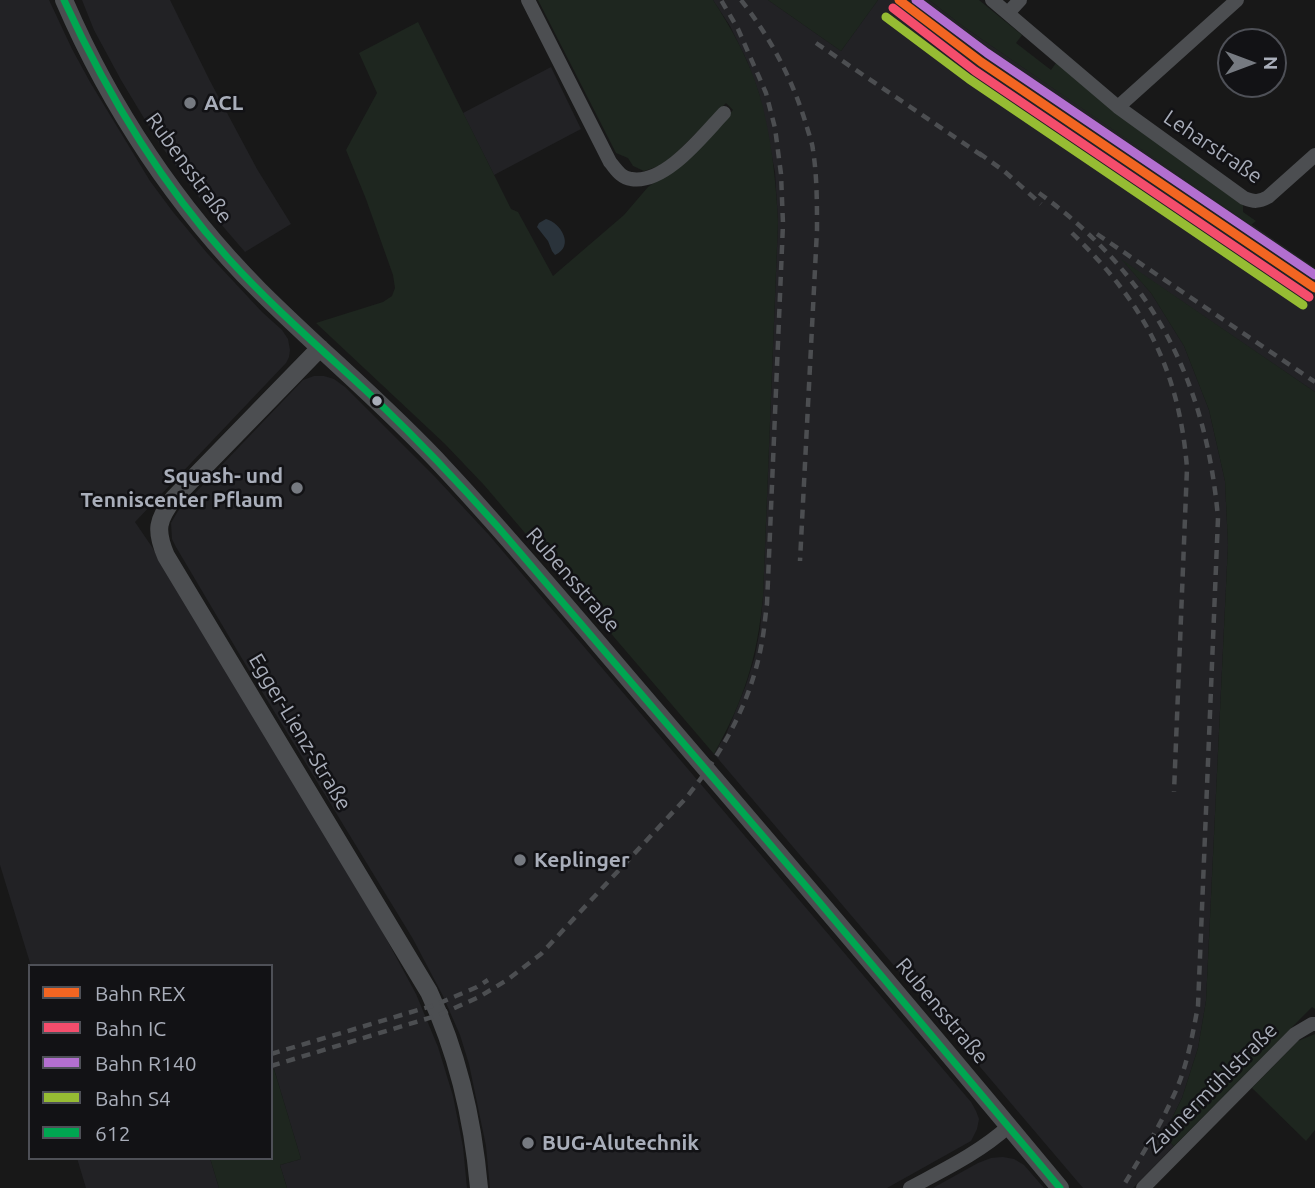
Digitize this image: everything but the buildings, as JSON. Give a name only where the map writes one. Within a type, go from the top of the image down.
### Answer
[{"type":"street","name":"Rubensstraße","points":[[64,0],[77,31],[130,128],[184,204],[225,253],[258,290],[396,419],[461,487],[708,771],[1060,1188]]},
{"type":"street","points":[[528,0],[610,162],[620,174],[629,179],[643,179],[660,173],[680,159],[724,113]]},
{"type":"street","name":"Leharstraße","points":[[992,0],[1118,107],[1252,202],[1268,197],[1315,155]]},
{"type":"street","points":[[1008,13],[1020,0]]},
{"type":"street","points":[[1118,107],[1235,2]]},
{"type":"street","name":"Egger-Lienz-Straße","points":[[320,348],[174,498],[161,515],[160,541],[429,992],[450,1043],[461,1079],[480,1188]]},
{"type":"street","name":"Zaunermühlstraße","points":[[1143,1188],[1296,1034],[1315,1024]]},
{"type":"street","points":[[910,1188],[974,1154],[1009,1126]]},
{"type":"shaded area","points":[[0,0],[49,0],[90,82],[150,181],[207,253],[288,339],[290,350],[286,363],[135,522],[381,929],[416,994],[438,1047],[453,1096],[463,1147],[467,1188],[287,1188],[280,1165],[301,1159],[273,1069],[273,964],[30,964],[0,865]]},
{"type":"shaded area","points":[[82,0],[170,0],[257,169],[291,224],[245,252],[207,208],[159,143],[94,30]]},
{"type":"shaded area","points":[[538,0],[713,0],[745,57],[767,124],[778,222],[763,597],[748,678],[714,754],[484,485],[445,444],[316,323],[383,302],[392,296],[395,288],[393,275],[346,150],[377,93],[359,53],[418,22],[511,209],[518,212],[553,276],[624,215],[648,187],[688,159],[733,110],[726,103],[665,164],[644,171],[633,166],[628,158],[616,153]]},
{"type":"shaded area","points":[[713,0],[768,0],[841,51],[878,0],[929,0],[964,27],[1315,268],[1315,392],[1124,262],[1151,293],[1184,346],[1209,410],[1225,481],[1228,545],[1206,1001],[1198,1048],[1182,1098],[1163,1136],[1174,1146],[1133,1188],[1083,1188],[714,754],[727,732],[746,685],[760,629],[778,222],[775,172],[759,94],[730,26]]},
{"type":"shaded area","points":[[768,0],[878,0],[841,51]]},
{"type":"shaded area","points":[[929,0],[979,0],[1022,35],[1016,43],[1051,70],[1056,63],[1243,205],[1243,212],[1256,221],[1251,225]]},
{"type":"shaded area","points":[[551,67],[581,129],[494,175],[463,113]]},
{"type":"shaded area","points":[[546,219],[557,225],[564,235],[564,246],[555,255],[537,227]]},
{"type":"shaded area","points":[[1121,259],[1315,392],[1315,1009],[1312,1007],[1174,1146],[1163,1136],[1182,1098],[1198,1048],[1206,1001],[1228,545],[1225,481],[1209,410],[1184,346],[1151,293]]},
{"type":"shaded area","points":[[314,376],[334,379],[345,387],[489,535],[971,1102],[979,1119],[971,1141],[887,1188],[490,1188],[486,1146],[469,1064],[443,996],[413,939],[172,539],[171,523],[178,511],[303,380]]},
{"type":"shaded area","points":[[1315,1034],[1315,1130],[1306,1141],[1252,1088],[1298,1041]]},
{"type":"shaded area","points":[[273,1069],[301,1159],[280,1165],[287,1188],[219,1188],[211,1160],[273,1160]]},
{"type":"shaded area","points":[[1003,1157],[1024,1165],[1044,1188],[933,1188],[978,1163]]},
{"type":"shaded area","points":[[78,1160],[211,1160],[219,1188],[86,1188]]},
{"type":"railway","points":[[273,1065],[439,1015],[479,997],[507,980],[541,954],[686,798],[723,745],[742,708],[756,668],[767,604],[783,224],[781,174],[775,128],[766,93],[738,29],[721,0]]},
{"type":"railway","points":[[741,0],[771,43],[787,74],[812,143],[814,160],[817,230],[800,561]]},
{"type":"railway","points":[[816,43],[987,159]]},
{"type":"railway","points":[[979,153],[1041,204]]},
{"type":"railway","points":[[1039,193],[1079,225],[1113,259],[1142,295],[1166,335],[1186,376],[1201,421],[1218,518],[1198,1006],[1189,1052],[1178,1086],[1168,1109],[1122,1188]]},
{"type":"railway","points":[[1072,233],[1119,285],[1153,339],[1166,368],[1183,432],[1187,468],[1174,792]]},
{"type":"railway","points":[[1097,234],[1315,382]]},
{"type":"railway","points":[[273,1053],[435,1005],[488,980]]},
{"type":"rail line","name":"REX","points":[[899,0],[981,62],[1315,288]]},
{"type":"rail line","name":"R140","points":[[916,0],[987,53],[1315,275]]},
{"type":"rail line","name":"IC","points":[[893,8],[975,71],[1309,297]]},
{"type":"rail line","name":"S4","points":[[886,17],[969,79],[1303,305]]},
{"type":"transit line","name":"612","points":[[64,0],[98,69],[136,135],[203,229],[264,295],[408,431],[498,527],[1060,1188]]},
{"type":"place","name":"ACL","points":[[190,103]]},
{"type":"place","name":"Squash- und Tenniscenter Pflaum","points":[[297,488]]},
{"type":"place","name":"Keplinger","points":[[520,860]]},
{"type":"place","name":"BUG-Alutechnik","points":[[528,1143]]}]
